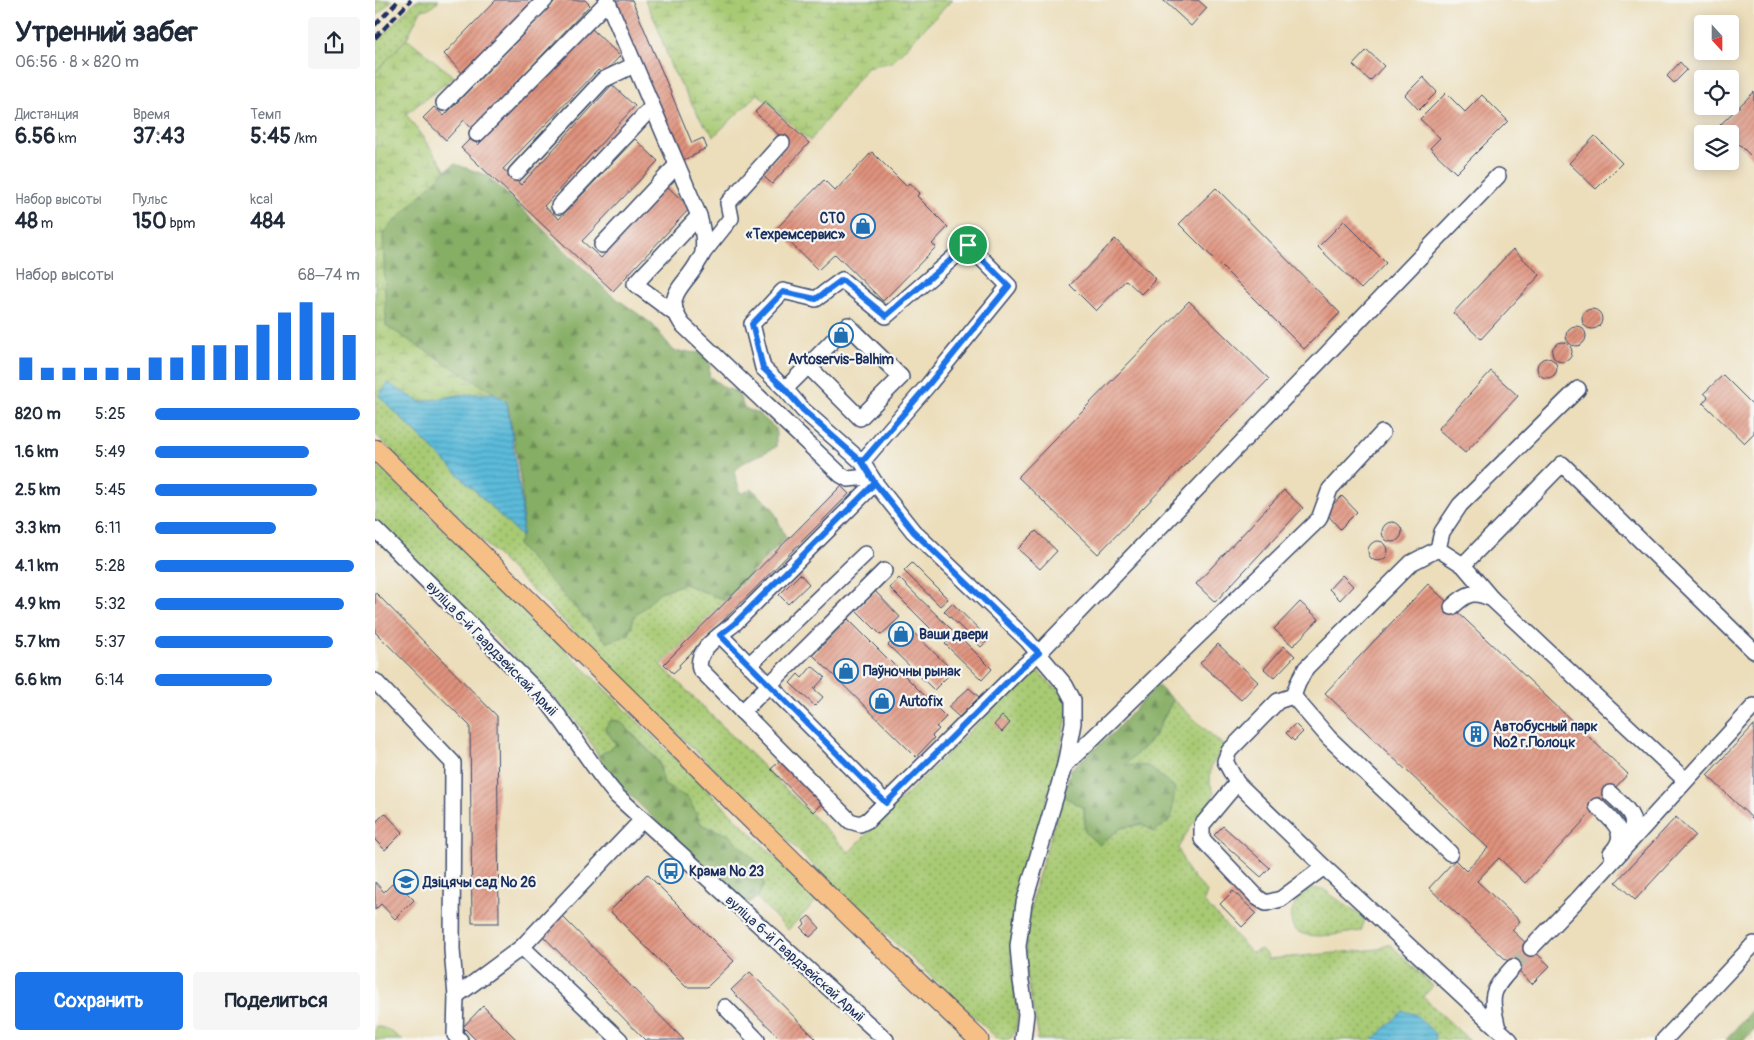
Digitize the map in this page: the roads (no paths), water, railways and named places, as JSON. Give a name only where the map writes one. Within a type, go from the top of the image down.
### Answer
[{"type":"main road","points":[[375,448],[852,919],[979,1040]]},
{"type":"street","points":[[444,103],[545,0]]},
{"type":"street","points":[[477,134],[607,1],[699,216],[703,235],[703,253]]},
{"type":"street","points":[[516,173],[603,80],[634,65]]},
{"type":"street","points":[[559,206],[652,107]]},
{"type":"street","points":[[675,313],[673,301],[677,290],[693,272],[703,253],[731,218],[728,203],[782,143]]},
{"type":"street","points":[[602,245],[677,165]]},
{"type":"street","points":[[875,483],[734,624],[701,654],[698,662],[700,669],[850,820],[860,824],[869,820],[1021,668],[1039,653],[1498,176]]},
{"type":"street","points":[[699,216],[635,284],[675,313],[682,324],[841,476],[848,479],[867,477],[875,483]]},
{"type":"street","points":[[862,462],[1009,286],[968,245],[886,316],[842,280],[816,299],[783,292],[752,324],[763,368],[803,410],[862,462],[875,483],[913,531],[1039,653],[1065,684],[1073,700],[1073,723],[1065,765],[1024,903],[1018,946],[1026,1014],[1023,1040]]},
{"type":"street","points":[[785,389],[807,366],[848,325],[901,377],[860,418],[807,366]]},
{"type":"street","points":[[1293,696],[1306,668],[1411,563],[1438,549],[1442,532],[1460,505],[1578,389]]},
{"type":"street","points":[[1065,765],[1319,519],[1330,489],[1382,433]]},
{"type":"street","points":[[1463,565],[1562,464],[1754,651]]},
{"type":"street","name":"вуліца 6-й Гвардзейскай Арміі","points":[[375,529],[547,701],[564,722],[601,777],[643,820],[886,1040]]},
{"type":"street","points":[[1438,549],[1463,565],[1492,599],[1685,780]]},
{"type":"street","points":[[749,665],[865,554]]},
{"type":"street","points":[[742,712],[884,570]]},
{"type":"street","points":[[1453,607],[1462,598],[1471,594],[1481,594],[1492,599]]},
{"type":"street","points":[[720,635],[886,803]]},
{"type":"street","points":[[375,682],[453,763],[452,950],[457,996],[455,1035],[460,1040]]},
{"type":"street","points":[[1293,696],[1278,700],[1229,751],[1225,761],[1237,783],[1324,867],[1510,1040]]},
{"type":"street","points":[[1293,696],[1329,738],[1450,852]]},
{"type":"street","points":[[1610,793],[1629,812],[1633,821],[1631,832],[1528,945],[1578,899],[1754,706]]},
{"type":"street","points":[[1237,783],[1202,826],[1202,839],[1258,898],[1266,903],[1281,899],[1324,867]]},
{"type":"street","points":[[1597,806],[1616,824],[1620,834],[1618,845]]},
{"type":"street","points":[[457,996],[521,947],[643,820]]},
{"type":"street","points":[[1664,1040],[1754,944]]},
{"type":"street","points":[[521,947],[620,1040]]},
{"type":"street","points":[[1493,1023],[1493,994],[1510,964]]},
{"type":"street","points":[[725,1007],[755,1039]]},
{"type":"water","points":[[388,383],[420,402],[459,395],[494,393],[507,402],[522,507],[522,537],[379,396]]},
{"type":"water","points":[[1403,1011],[1415,1014],[1435,1034],[1436,1040],[1373,1040]]},
{"type":"tunnel","points":[[1513,967],[1531,948]]},
{"type":"railway","points":[[375,25],[399,0]]},
{"type":"railway","points":[[375,38],[411,0]]},
{"type":"place","name":"СТО «Техремсервис»","points":[[863,226]]},
{"type":"place","name":"Avtoservis-Balhim","points":[[841,335]]},
{"type":"place","name":"Ваши двери","points":[[901,634]]},
{"type":"place","name":"Паўночны рынак","points":[[846,671]]},
{"type":"place","name":"Autofix","points":[[882,701]]},
{"type":"place","name":"Автобусный парк №2 г.Полоцк","points":[[1476,734]]},
{"type":"place","name":"Крама № 23","points":[[671,871]]},
{"type":"place","name":"Дзіцячы сад № 26","points":[[406,882]]}]
